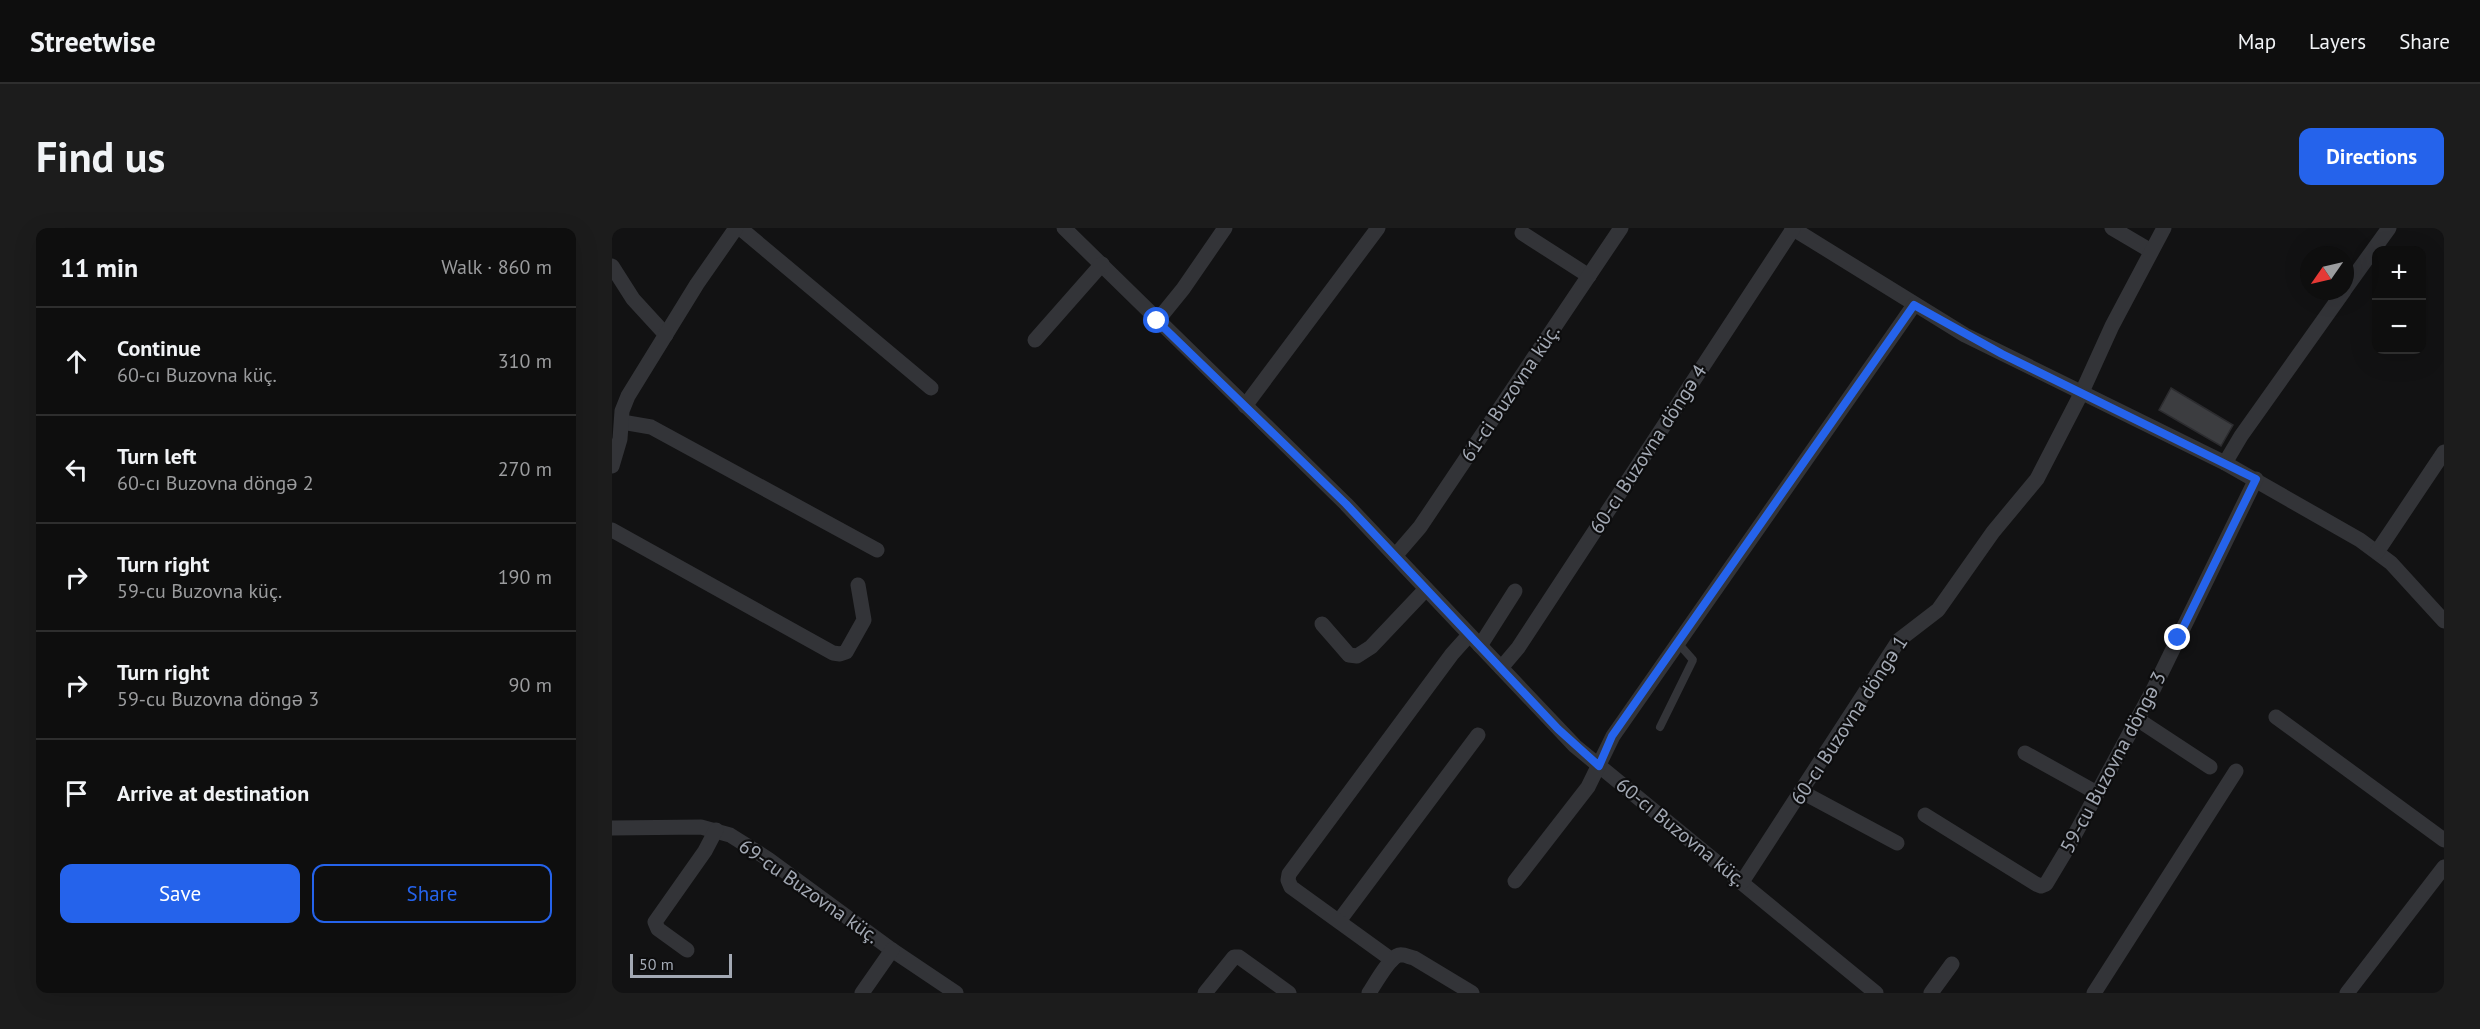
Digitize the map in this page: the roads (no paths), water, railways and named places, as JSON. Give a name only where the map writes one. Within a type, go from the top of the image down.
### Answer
[{"type":"street","points":[[612,466],[620,439],[622,411],[628,396],[697,284],[738,228],[931,388]]},
{"type":"street","points":[[1157,321],[1183,289],[1226,228]]},
{"type":"street","points":[[1245,406],[1378,228]]},
{"type":"street","name":"61-ci Buzovna küç.","points":[[1395,556],[1420,527],[1622,228]]},
{"type":"street","points":[[1792,228],[1914,305],[1974,339],[2256,479],[2377,552],[2406,578],[2444,621]]},
{"type":"street","name":"60-cı Buzovna döngə 4","points":[[1501,668],[1518,648],[1792,228]]},
{"type":"street","points":[[2112,228],[2151,251]]},
{"type":"street","name":"60-cı Buzovna döngə 1","points":[[1742,882],[1899,640],[1938,610],[1993,532],[2037,479],[2082,392],[2112,326],[2164,228]]},
{"type":"street","points":[[2354,276],[2389,228]]},
{"type":"street","name":"60-cı Buzovna küç.","points":[[1072,230],[1157,321],[1346,504],[1558,729],[1599,766],[1876,993]]},
{"type":"street","points":[[1522,232],[1589,276]]},
{"type":"street","points":[[1035,340],[1102,264]]},
{"type":"street","points":[[612,266],[633,299],[666,335]]},
{"type":"street","points":[[2225,463],[2241,436],[2337,300]]},
{"type":"street","points":[[1515,881],[1588,787],[1607,745],[1914,305]]},
{"type":"street","points":[[621,422],[651,428],[877,550]]},
{"type":"street","points":[[2377,552],[2444,452]]},
{"type":"street","name":"59-cu Buzovna döngə 3","points":[[1925,815],[2041,886],[2049,879],[2137,719],[2256,479]]},
{"type":"street","points":[[612,530],[833,653],[846,652],[864,620],[858,585]]},
{"type":"street","points":[[1322,624],[1349,655],[1357,656],[1371,647],[1426,589]]},
{"type":"street","points":[[1480,646],[1515,591]]},
{"type":"street","points":[[1392,960],[1291,887],[1288,880],[1289,874],[1452,654],[1469,635]]},
{"type":"street","points":[[2276,717],[2444,840]]},
{"type":"street","points":[[2137,719],[2211,767]]},
{"type":"street","points":[[1339,921],[1478,735]]},
{"type":"street","points":[[2025,753],[2097,793]]},
{"type":"street","points":[[2094,993],[2236,771]]},
{"type":"street","points":[[1802,792],[1897,843]]},
{"type":"street","name":"69-cu Buzovna küç.","points":[[612,828],[701,827],[716,830],[744,842],[892,950],[956,993]]},
{"type":"street","points":[[687,950],[658,929],[655,922],[705,851],[716,830]]},
{"type":"street","points":[[2347,993],[2444,867]]},
{"type":"street","points":[[862,993],[892,950]]},
{"type":"street","points":[[1369,993],[1392,960],[1399,956],[1414,958],[1472,993]]},
{"type":"street","points":[[1205,993],[1234,957],[1239,957],[1289,993]]},
{"type":"street","points":[[1931,993],[1952,964]]},
{"type":"lane","points":[[1660,727],[1694,660],[1678,643]]}]
